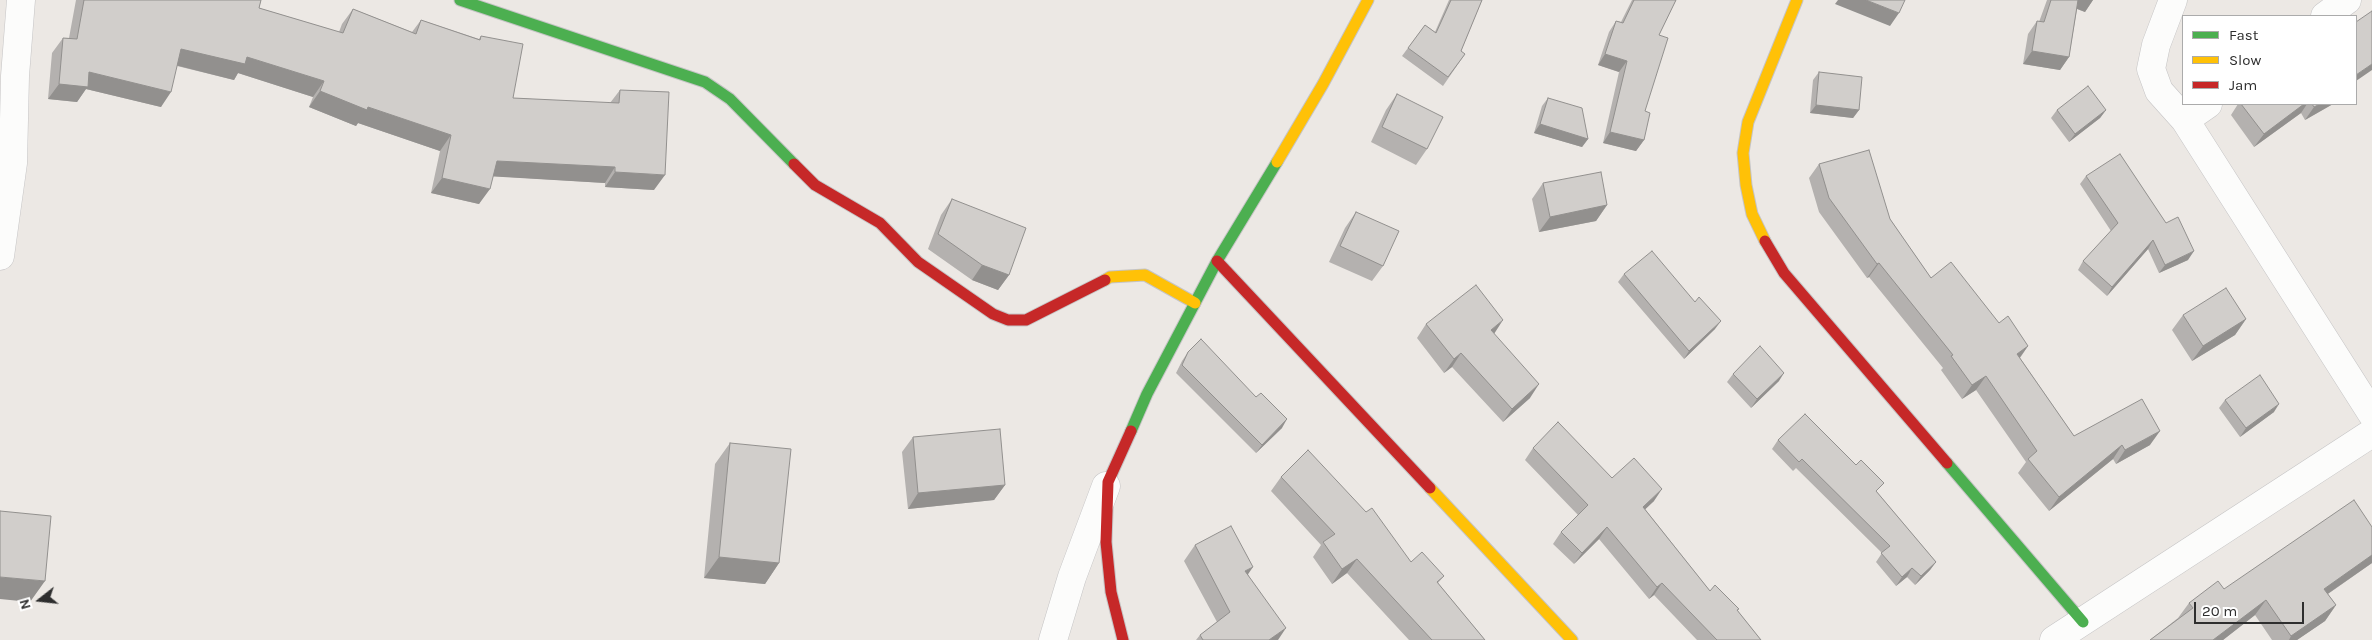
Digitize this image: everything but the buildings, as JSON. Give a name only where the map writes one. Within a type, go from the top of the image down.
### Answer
[{"type":"street","points":[[0,256],[13,163],[21,0]]},
{"type":"street","points":[[460,0],[705,82],[730,99],[815,185],[880,223],[918,262],[992,314],[1008,320],[1026,320],[1110,277],[1145,275],[1194,303]]},
{"type":"street","points":[[1054,640],[1072,577],[1108,482],[1147,394],[1217,261],[1323,84],[1368,0]]},
{"type":"street","points":[[1797,0],[1748,122],[1743,153],[1746,185],[1752,214],[1766,243],[1784,273],[2083,622]]},
{"type":"street","points":[[2172,0],[2156,45],[2151,69],[2159,91],[2185,120],[2372,414]]},
{"type":"street","points":[[2326,15],[2347,0]]},
{"type":"street","points":[[2185,120],[2207,105]]},
{"type":"street","points":[[1217,261],[1572,640]]},
{"type":"street","points":[[2054,640],[2372,433]]},
{"type":"street","points":[[1108,482],[1106,542],[1111,592],[1123,640]]},
{"type":"traffic: fast","points":[[460,0],[705,82],[730,99],[794,164]]},
{"type":"traffic: fast","points":[[1131,431],[1147,394],[1217,261],[1277,162]]},
{"type":"traffic: fast","points":[[1947,463],[2083,622]]},
{"type":"traffic: slow","points":[[1277,162],[1323,84],[1368,0]]},
{"type":"traffic: slow","points":[[1765,241],[1752,214],[1746,185],[1743,153],[1748,122],[1797,0]]},
{"type":"traffic: slow","points":[[1105,280],[1110,277],[1145,275],[1195,303]]},
{"type":"traffic: slow","points":[[1430,488],[1572,640]]},
{"type":"traffic: jam","points":[[794,164],[815,185],[880,223],[918,262],[993,314],[1008,320],[1026,320],[1105,280]]},
{"type":"traffic: jam","points":[[1765,241],[1784,273],[1947,463]]},
{"type":"traffic: jam","points":[[1217,261],[1430,488]]},
{"type":"traffic: jam","points":[[1123,640],[1111,592],[1106,542],[1108,482],[1131,431]]}]
